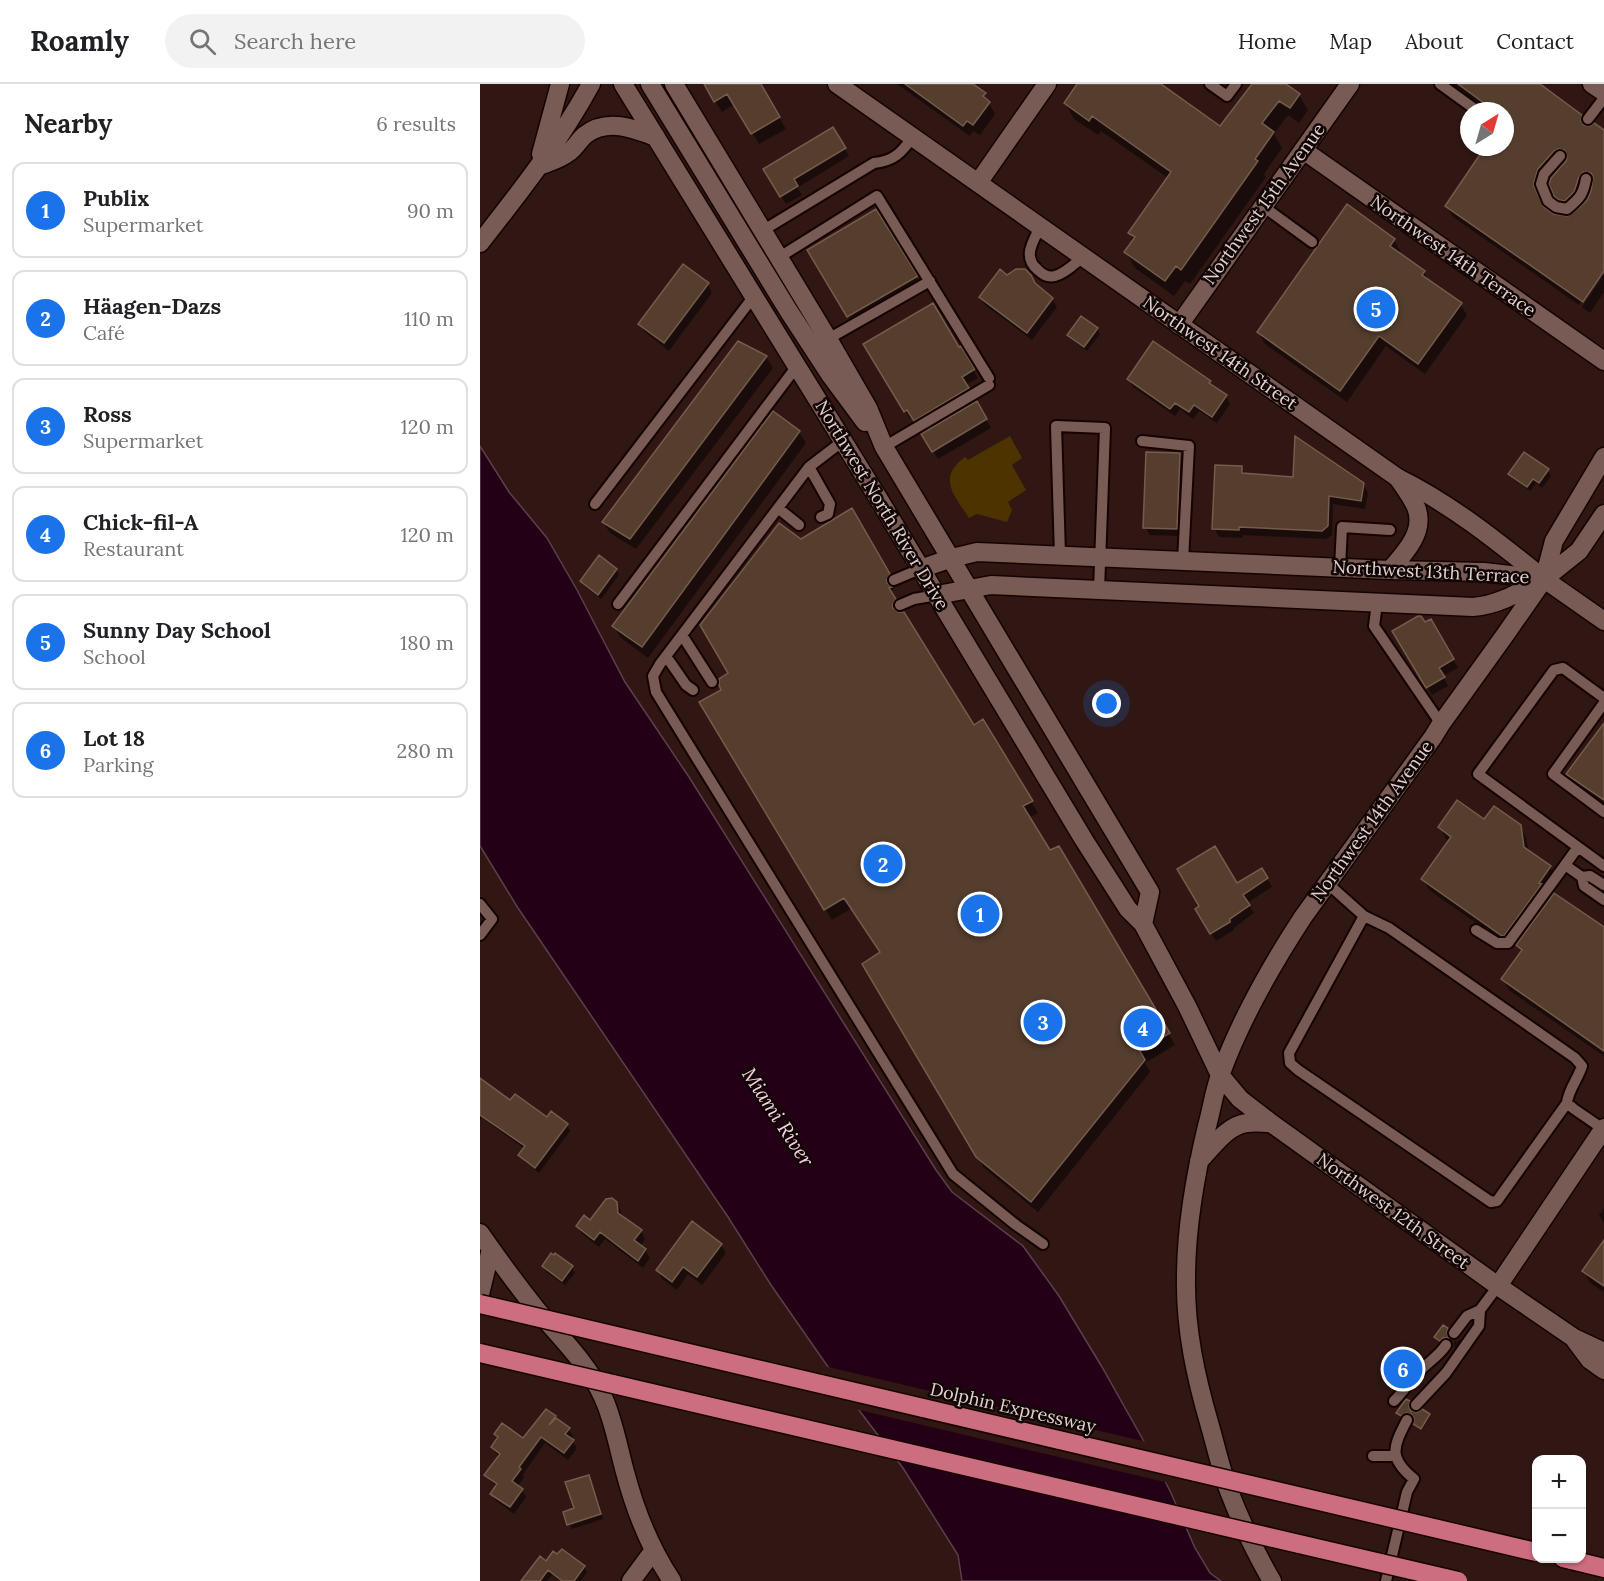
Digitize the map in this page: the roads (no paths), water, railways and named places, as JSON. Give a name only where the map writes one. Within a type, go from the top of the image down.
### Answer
[{"type":"highway","name":"Dolphin Expressway","points":[[480,1304],[1532,1551]]},
{"type":"highway","points":[[480,1353],[1458,1581]]},
{"type":"highway","points":[[1584,1563],[1604,1568]]},
{"type":"main road","points":[[538,167],[560,84]]},
{"type":"main road","points":[[480,243],[538,167],[591,84]]},
{"type":"main road","name":"Northwest North River Drive","points":[[623,84],[1128,909],[1143,924],[1220,1075]]},
{"type":"main road","points":[[650,84],[788,310],[831,376],[884,447]]},
{"type":"main road","name":"Northwest North River Drive","points":[[674,84],[828,339],[867,408],[884,447],[1149,892],[1143,924]]},
{"type":"main road","name":"Northwest 14th Street","points":[[837,84],[1398,478],[1426,492],[1604,621]]},
{"type":"main road","name":"Northwest 15th Avenue","points":[[1179,325],[1350,84]]},
{"type":"main road","points":[[1592,84],[1604,92]]},
{"type":"main road","points":[[978,183],[1044,85]]},
{"type":"main road","points":[[538,167],[570,152],[586,134],[601,126],[613,125],[636,129],[656,137]]},
{"type":"main road","name":"Northwest 14th Terrace","points":[[1303,150],[1604,361]]},
{"type":"main road","name":"Northwest 14th Avenue","points":[[1544,579],[1554,541],[1604,457]]},
{"type":"main road","points":[[1390,570],[1410,546],[1417,526],[1417,509],[1398,478]]},
{"type":"main road","name":"Northwest 14th Avenue","points":[[1220,1075],[1276,960],[1303,917],[1544,579],[1579,552],[1604,514]]},
{"type":"main road","name":"Northwest 13th Terrace","points":[[921,569],[977,552],[1480,572],[1544,579]]},
{"type":"main road","name":"Northwest 13th Terrace","points":[[936,595],[992,585],[1473,607],[1510,598],[1544,579]]},
{"type":"main road","points":[[1220,1075],[1198,1162],[1189,1222],[1185,1280],[1188,1326],[1203,1401],[1228,1489],[1252,1544],[1272,1581]]},
{"type":"main road","name":"Northwest 12th Street","points":[[1220,1075],[1240,1099],[1271,1123],[1498,1286],[1574,1338],[1604,1352]]},
{"type":"main road","points":[[1198,1162],[1238,1125],[1271,1123]]},
{"type":"main road","points":[[1498,1286],[1604,1129]]},
{"type":"main road","points":[[480,1233],[596,1383],[611,1418],[631,1492],[654,1550],[672,1581]]},
{"type":"main road","points":[[480,1294],[491,1249]]},
{"type":"main road","name":"Northwest 12th Street","points":[[1574,1338],[1590,1360],[1604,1370]]},
{"type":"main road","points":[[631,1581],[654,1550]]},
{"type":"lane","points":[[1210,84],[1227,96],[1236,84]]},
{"type":"lane","points":[[1440,84],[1465,102]]},
{"type":"lane","points":[[1588,119],[1604,98]]},
{"type":"lane","points":[[762,231],[874,164],[885,162],[901,153],[913,137]]},
{"type":"lane","points":[[1560,156],[1545,174],[1541,184],[1548,201],[1556,207],[1567,209],[1584,192],[1586,179]]},
{"type":"lane","points":[[778,258],[877,196],[989,382],[884,447]]},
{"type":"lane","points":[[1264,207],[1312,242]]},
{"type":"lane","points":[[1040,227],[1032,243],[1029,258],[1031,264],[1043,275],[1050,277],[1058,275],[1083,257]]},
{"type":"lane","points":[[828,339],[930,281]]},
{"type":"lane","points":[[595,504],[754,296]]},
{"type":"lane","points":[[618,604],[797,366]]},
{"type":"lane","points":[[1060,555],[1056,426],[1105,428],[1099,590]]},
{"type":"lane","points":[[843,441],[809,467],[666,656],[653,676],[656,692],[953,1174],[1043,1244]]},
{"type":"lane","points":[[1142,441],[1189,446],[1183,561]]},
{"type":"lane","points":[[809,467],[830,504],[828,514],[821,517]]},
{"type":"lane","points":[[778,508],[799,525]]},
{"type":"lane","points":[[1340,568],[1342,527],[1390,530]]},
{"type":"lane","points":[[894,580],[921,569]]},
{"type":"lane","points":[[900,605],[914,599],[936,595]]},
{"type":"lane","points":[[1377,603],[1374,626],[1441,724]]},
{"type":"lane","points":[[682,635],[712,682]]},
{"type":"lane","points":[[666,656],[686,685],[693,690]]},
{"type":"lane","points":[[1604,698],[1563,668],[1554,669],[1478,774],[1604,866]]},
{"type":"lane","points":[[1604,703],[1553,774],[1604,812]]},
{"type":"lane","points":[[1476,930],[1497,944],[1508,943],[1578,847]]},
{"type":"lane","points":[[1565,865],[1582,877],[1584,886],[1604,900]]},
{"type":"lane","points":[[1582,877],[1590,876],[1604,885]]},
{"type":"lane","points":[[1327,883],[1364,916],[1389,928],[1575,1058],[1582,1066],[1567,1103],[1497,1201],[1491,1202],[1290,1063],[1288,1053],[1364,916]]},
{"type":"lane","points":[[480,904],[492,919],[480,935]]},
{"type":"lane","points":[[1567,1103],[1604,1129]]},
{"type":"lane","points":[[1454,1333],[1467,1316],[1480,1310],[1498,1286]]},
{"type":"lane","points":[[1416,1405],[1446,1373],[1479,1326],[1480,1310]]},
{"type":"lane","points":[[1394,1401],[1446,1345]]},
{"type":"lane","points":[[1386,1581],[1407,1492],[1414,1479],[1399,1465],[1395,1456],[1396,1445],[1407,1420]]},
{"type":"lane","points":[[1373,1456],[1395,1456]]},
{"type":"water","name":"Miami River","points":[[480,446],[509,492],[547,538],[625,682],[689,777],[936,1170],[952,1192],[1023,1246],[1059,1296],[1151,1454],[1195,1548],[1210,1573],[1221,1581],[962,1581],[958,1555],[903,1468],[849,1397],[771,1285],[728,1217],[518,908],[480,846]]},
{"type":"place","name":"Sunny Day School","points":[[1376,309]]},
{"type":"place","name":"Häagen-Dazs","points":[[883,864]]},
{"type":"place","name":"Publix","points":[[980,914]]},
{"type":"place","name":"Ross","points":[[1043,1022]]},
{"type":"place","name":"Chick-fil-A","points":[[1143,1028]]},
{"type":"place","name":"Lot 18","points":[[1403,1369]]}]
